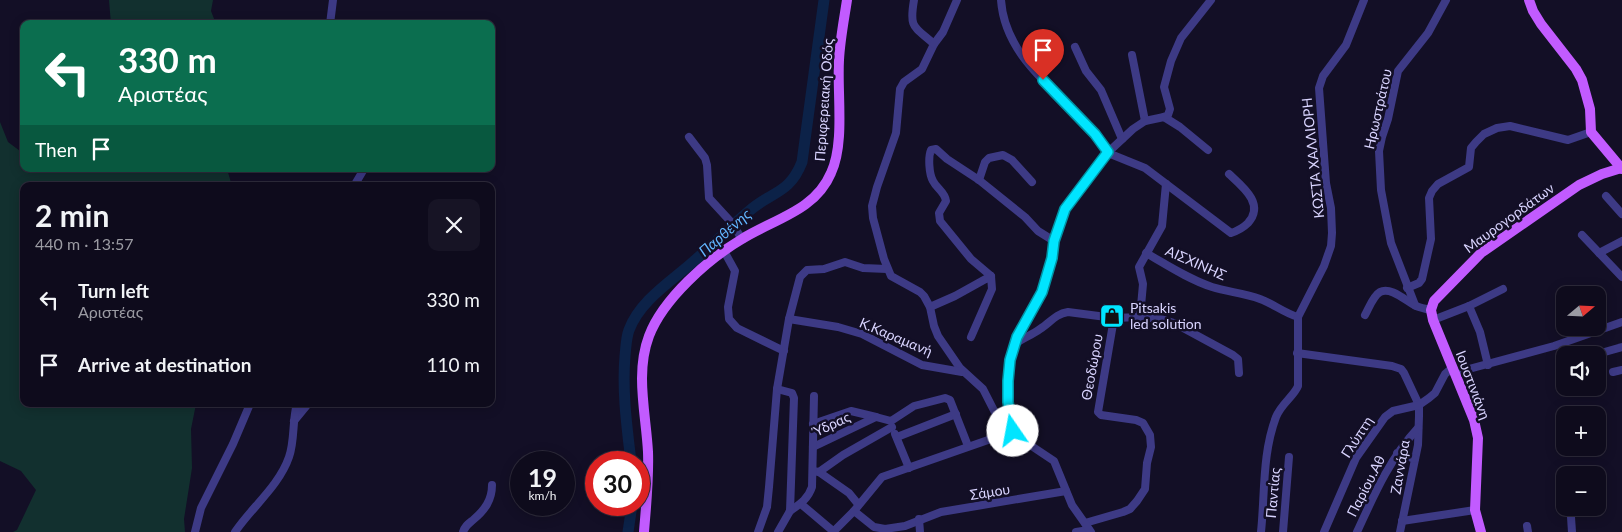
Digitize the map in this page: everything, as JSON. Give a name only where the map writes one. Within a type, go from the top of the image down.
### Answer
[{"type":"main road","name":"Περιφερειακή Οδός","points":[[644,532],[648,470],[642,380],[645,348],[653,327],[670,300],[740,236],[782,219],[810,202],[818,195],[832,172],[838,145],[839,60],[847,0]]},
{"type":"main road","points":[[1529,0],[1541,24],[1576,69],[1582,80],[1590,109],[1592,132],[1622,168]]},
{"type":"main road","name":"Μαυρογορδάτων","points":[[1432,315],[1437,296],[1481,252],[1579,185],[1602,174],[1622,168]]},
{"type":"main road","name":"Ιουστινιάνη","points":[[1432,315],[1474,420],[1478,438],[1475,510],[1481,532]]},
{"type":"street","points":[[330,20],[333,0]]},
{"type":"street","points":[[914,0],[911,17],[913,25],[934,44]]},
{"type":"street","points":[[957,0],[943,32],[934,44],[920,72],[904,82],[900,90],[896,133],[872,206],[873,218],[887,269],[893,278],[920,292],[927,301],[938,336],[955,363],[983,389],[1010,432],[1057,464],[1072,505],[1088,528],[1076,532]]},
{"type":"street","points":[[1001,0],[1004,20],[1017,49],[1095,134],[1108,152],[1145,168],[1231,233],[1246,225],[1252,219],[1255,205],[1253,199],[1230,174]]},
{"type":"street","points":[[1010,432],[1008,381],[1015,344],[1020,330],[1042,292],[1054,241],[1065,209],[1108,152],[1122,139],[1145,121],[1168,115],[1170,109],[1164,87],[1171,61],[1181,38],[1210,0]]},
{"type":"street","name":"ΚΩΣΤΑ ΧΑΛΛΙΟΡΗ","points":[[1298,317],[1324,266],[1331,246],[1332,233],[1326,183],[1319,88],[1323,76],[1346,45],[1364,0]]},
{"type":"street","name":"Ηρωστράτου","points":[[1415,305],[1391,243],[1379,162],[1380,143],[1388,119],[1398,71],[1428,33],[1446,0]]},
{"type":"street","points":[[1075,47],[1086,72],[1101,90],[1122,139]]},
{"type":"street","points":[[1132,55],[1145,121]]},
{"type":"street","points":[[1164,117],[1180,127],[1208,150]]},
{"type":"street","points":[[1407,288],[1421,282],[1425,269],[1431,239],[1429,198],[1432,191],[1438,184],[1467,169],[1471,163],[1471,148],[1484,134],[1497,128],[1510,126],[1568,140],[1592,132]]},
{"type":"street","points":[[689,137],[705,158],[709,198],[731,222],[740,236]]},
{"type":"street","points":[[971,337],[992,289],[990,276],[971,259],[940,221],[939,213],[946,198],[933,182],[931,151],[936,149],[947,160],[979,180],[1043,234],[1054,241]]},
{"type":"street","points":[[979,180],[985,162],[989,158],[1003,156],[1012,160],[1032,182]]},
{"type":"street","points":[[1146,253],[1162,226],[1166,184]]},
{"type":"street","points":[[1606,196],[1622,214]]},
{"type":"street","points":[[1582,236],[1622,277]]},
{"type":"street","points":[[1599,253],[1622,241]]},
{"type":"street","points":[[724,251],[735,271],[728,307],[729,319],[737,328],[784,351]]},
{"type":"street","name":"ΑΙΣΧΙΝΗΣ","points":[[1140,317],[1143,284],[1139,267],[1146,253],[1210,286],[1263,300],[1290,315],[1298,317]]},
{"type":"street","points":[[758,532],[766,507],[769,488],[777,389],[789,319],[800,278],[807,270],[824,269],[844,262],[863,268],[887,269]]},
{"type":"street","points":[[930,307],[955,296],[990,276]]},
{"type":"street","points":[[1365,315],[1375,297],[1381,291],[1391,292],[1432,315],[1469,306],[1502,289]]},
{"type":"street","points":[[1469,306],[1480,332],[1488,365]]},
{"type":"street","points":[[1015,344],[1043,328],[1057,315],[1062,313],[1068,312],[1114,318],[1140,317],[1161,319],[1174,323],[1233,354],[1238,360],[1239,373]]},
{"type":"street","points":[[1261,532],[1264,506],[1264,470],[1269,442],[1276,417],[1285,401],[1296,391],[1298,386],[1298,317]]},
{"type":"street","name":"Θεοδώρου","points":[[1088,528],[1130,509],[1137,501],[1145,489],[1147,463],[1151,448],[1150,434],[1143,423],[1136,420],[1101,415],[1098,412],[1097,408],[1114,318]]},
{"type":"street","name":"Κ.Καραμανή","points":[[789,319],[838,327],[862,334],[922,364],[964,372]]},
{"type":"street","points":[[1297,353],[1392,366],[1401,369],[1419,405],[1435,393],[1444,374],[1488,365],[1554,346],[1622,322]]},
{"type":"street","points":[[1606,352],[1622,347]]},
{"type":"street","points":[[1613,372],[1622,370]]},
{"type":"street","points":[[777,389],[792,393],[794,398],[790,511],[778,532]]},
{"type":"street","points":[[813,446],[814,396]]},
{"type":"street","points":[[885,531],[873,529],[856,508],[849,493],[816,472],[892,424],[914,406],[945,398],[950,400],[968,446]]},
{"type":"street","name":"Ζαννάρα","points":[[1400,532],[1418,445],[1419,405]]},
{"type":"street","name":"Γλύπτη","points":[[1324,532],[1356,458],[1385,417],[1394,410],[1419,405]]},
{"type":"street","points":[[195,532],[201,508],[233,444],[249,407]]},
{"type":"street","points":[[235,532],[261,501],[285,466],[292,446],[296,407]]},
{"type":"street","points":[[294,421],[306,407]]},
{"type":"street","points":[[813,424],[851,411],[876,417],[892,424],[909,468]]},
{"type":"street","points":[[896,437],[956,414]]},
{"type":"street","name":"Ύδρας","points":[[801,504],[810,492],[816,472],[813,446],[876,417]]},
{"type":"street","name":"Παρίου.Αθ","points":[[1357,532],[1386,470],[1397,453],[1418,428]]},
{"type":"street","points":[[790,511],[801,504],[833,532],[882,477],[1010,432]]},
{"type":"street","points":[[1397,453],[1415,459]]},
{"type":"street","name":"Παντίας","points":[[1282,532],[1289,457]]},
{"type":"street","points":[[462,532],[487,506],[491,497],[492,485]]},
{"type":"street","name":"Σάμου","points":[[885,531],[905,526],[941,512],[1066,491]]},
{"type":"street","points":[[1402,521],[1475,510]]},
{"type":"street","points":[[1571,517],[1572,532]]},
{"type":"street","points":[[919,519],[920,532]]},
{"type":"green space","points":[[109,0],[213,0],[211,11],[214,20],[111,20]]},
{"type":"green space","points":[[0,122],[8,142],[20,151],[20,172],[228,172],[231,182],[20,182],[20,407],[195,407],[191,429],[192,468],[184,519],[185,532],[13,532],[17,530],[36,490],[21,471],[0,461]]},
{"type":"waterway","name":"Παρθένης","points":[[630,451],[624,383],[629,330],[641,309],[657,292],[756,205],[785,187],[797,173],[802,162],[824,0]]},
{"type":"waterway","name":"Παρθένης","points":[[628,532],[630,516]]},
{"type":"place","name":"Pitsakis led solution","points":[[1112,316]]},
{"type":"route","points":[[1013,431],[1009,414],[1008,381],[1010,360],[1017,337],[1042,292],[1052,258],[1054,241],[1065,209],[1108,152],[1100,139],[1043,80]]}]
